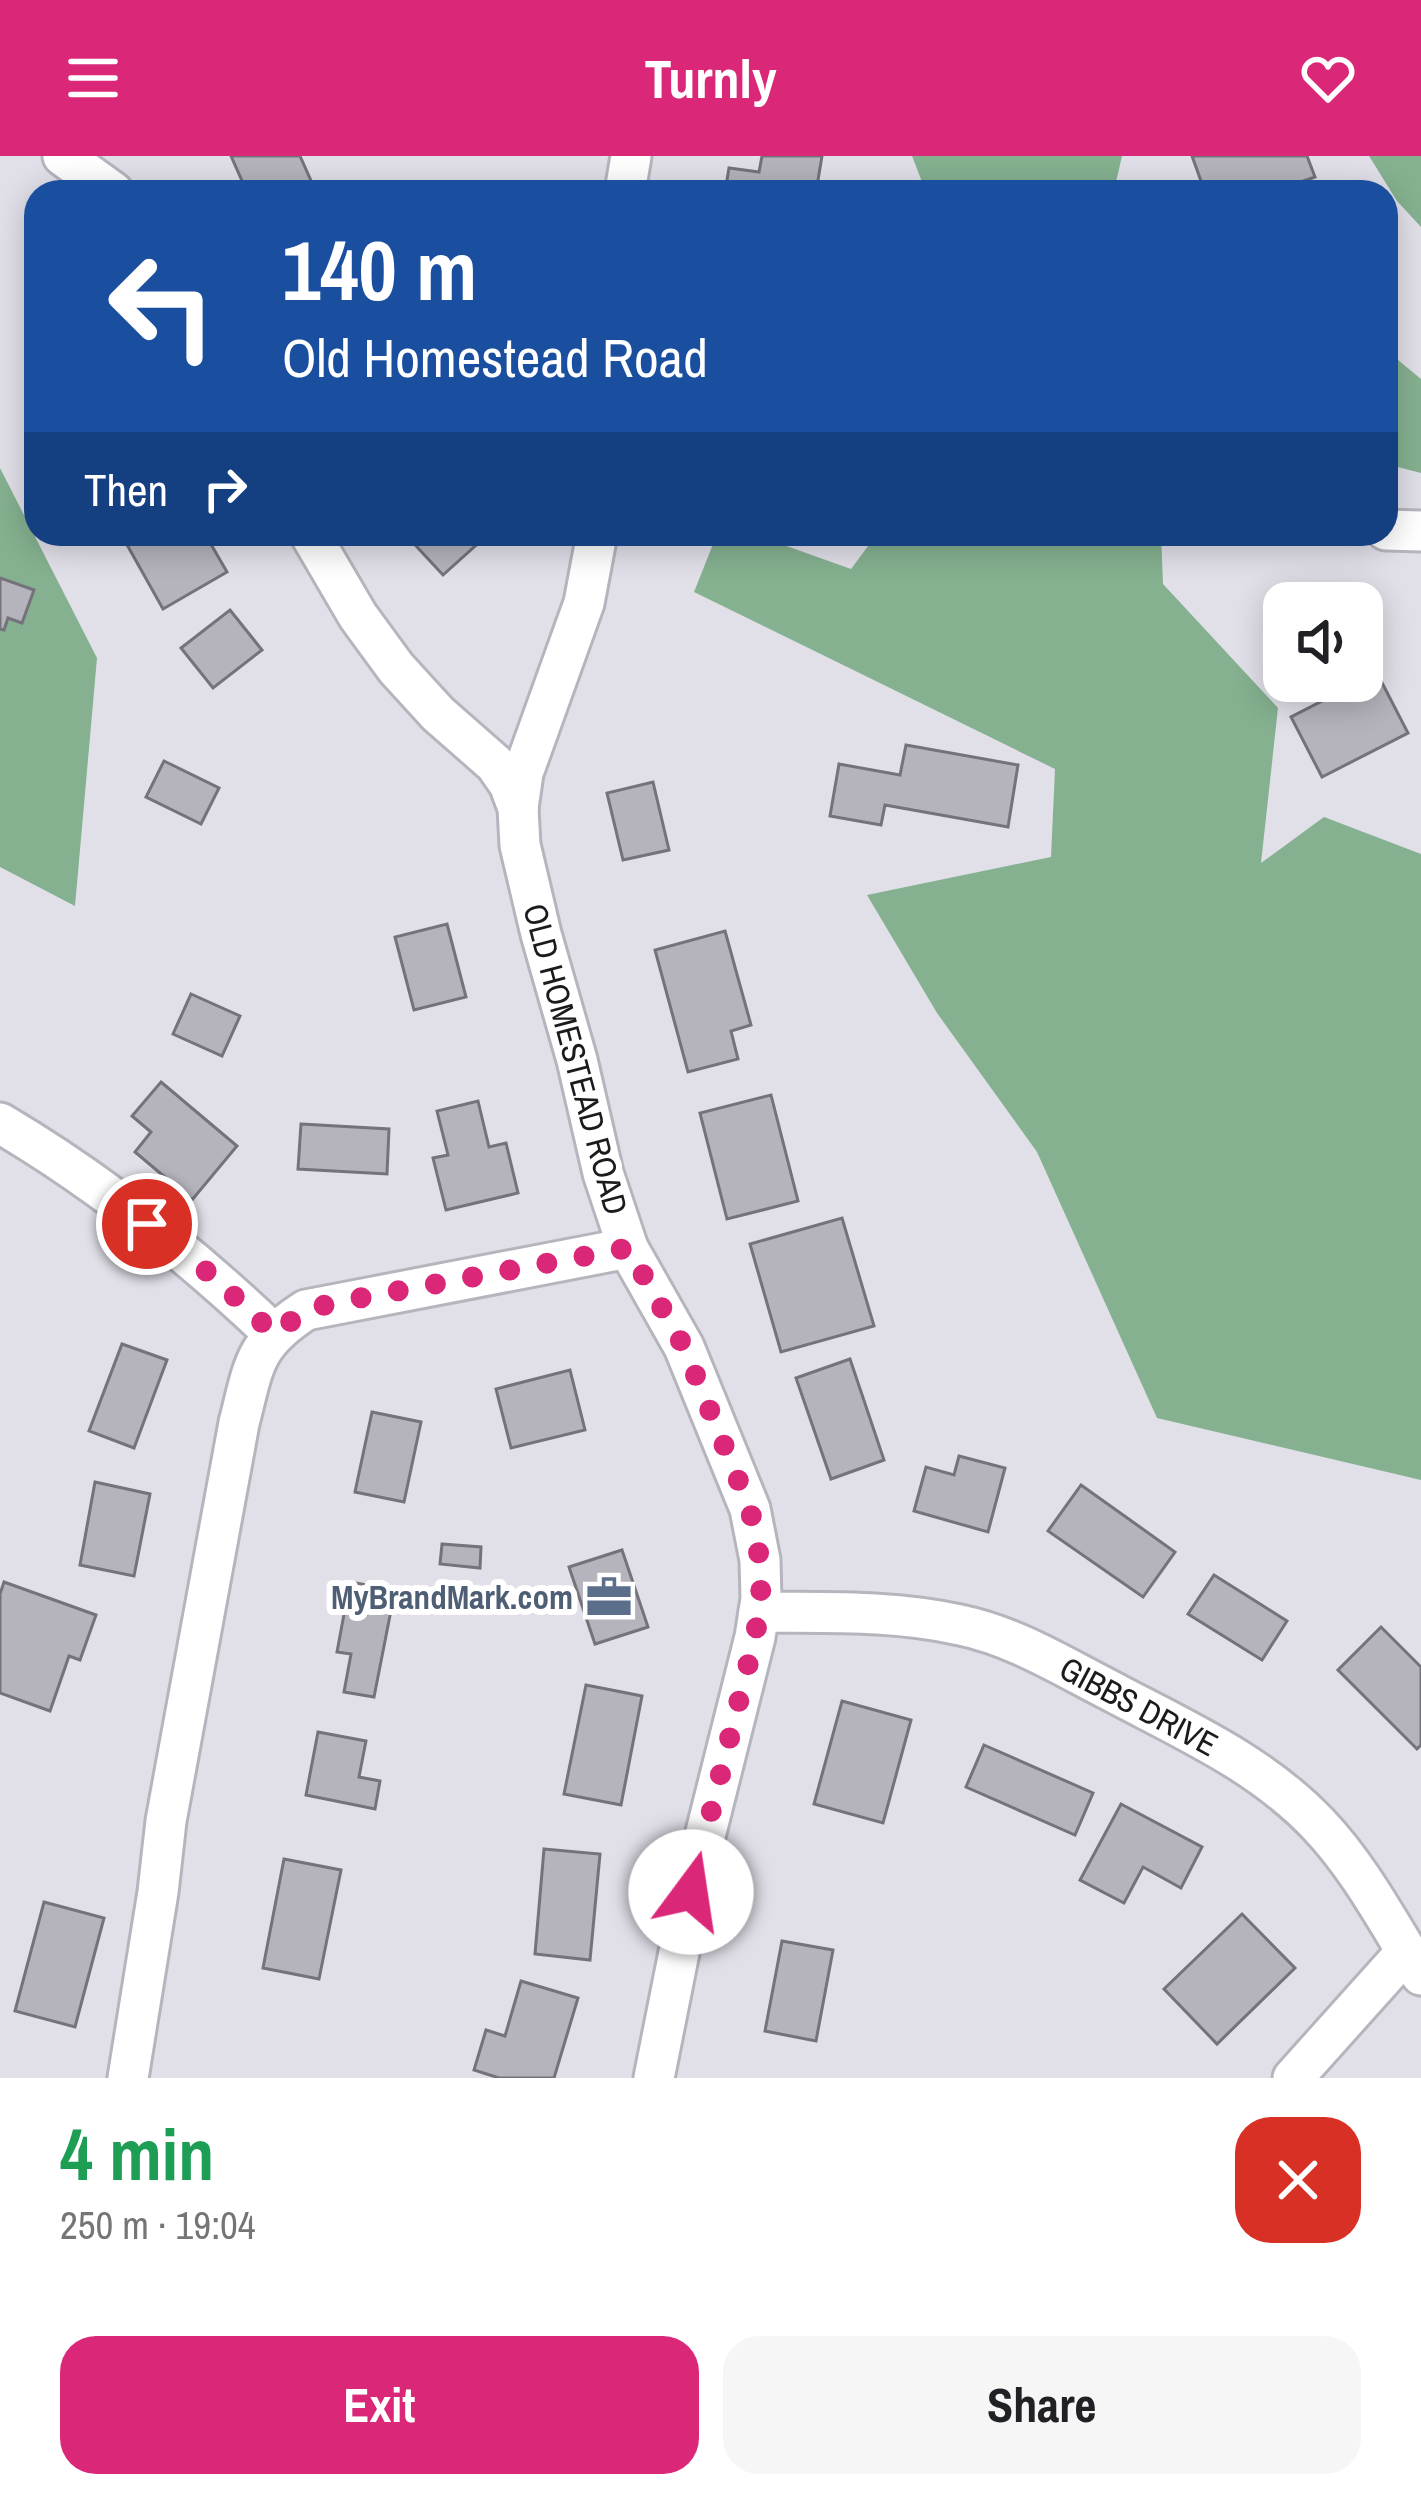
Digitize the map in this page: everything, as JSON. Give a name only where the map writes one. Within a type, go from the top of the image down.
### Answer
[{"type":"street","points":[[63,156],[96,180]]},
{"type":"street","name":"OLD HOMESTEAD ROAD","points":[[274,1334],[306,1310],[333,1303],[628,1248],[603,1173],[541,934],[520,845],[518,808],[509,784],[495,764],[438,714],[396,668],[358,616],[317,546]]},
{"type":"street","points":[[518,808],[523,773],[584,603],[595,546]]},
{"type":"street","points":[[0,1123],[112,1197],[216,1279],[274,1334],[254,1367],[239,1423],[166,1821],[128,2078]]},
{"type":"street","points":[[628,1248],[684,1347],[750,1509],[760,1560],[755,1637],[691,1892],[654,2078]]},
{"type":"street","name":"GIBBS DRIVE","points":[[759,1612],[907,1615],[966,1626],[1024,1646],[1240,1759],[1282,1789],[1321,1826],[1355,1870],[1414,1964]]},
{"type":"street","points":[[1293,2078],[1414,1964]]},
{"type":"green space","points":[[912,156],[1122,156],[1116,180],[921,180]]},
{"type":"green space","points":[[1369,156],[1421,156],[1421,227],[1398,202],[1398,180],[1384,180]]},
{"type":"green space","points":[[1398,360],[1421,379],[1421,473],[1398,467]]},
{"type":"green space","points":[[0,468],[24,515],[24,546],[40,546],[97,658],[75,906],[0,867]]},
{"type":"green space","points":[[712,546],[787,546],[851,569],[868,546],[1161,546],[1163,584],[1263,692],[1263,702],[1278,708],[1261,863],[1324,817],[1421,854],[1421,1480],[1157,1418],[1037,1152],[937,1013],[867,895],[1051,857],[1055,769],[694,592]]},
{"type":"building","points":[[231,156],[300,156],[311,180],[242,180]]},
{"type":"building","points":[[762,156],[822,156],[818,180],[727,180],[729,168],[759,172]]},
{"type":"building","points":[[1192,156],[1307,156],[1315,177],[1306,180],[1201,180]]},
{"type":"building","points":[[128,546],[212,546],[227,572],[163,609]]},
{"type":"building","points":[[416,546],[475,546],[443,575]]},
{"type":"building","points":[[0,578],[34,590],[22,623],[8,618],[4,630],[0,629]]},
{"type":"building","points":[[230,610],[262,650],[213,688],[181,648]]},
{"type":"building","points":[[1383,685],[1408,733],[1322,777],[1291,717],[1320,702],[1383,702]]},
{"type":"building","points":[[906,745],[1018,765],[1008,827],[885,805],[881,825],[830,816],[839,764],[900,775]]},
{"type":"building","points":[[164,761],[219,788],[201,824],[146,797]]},
{"type":"building","points":[[653,782],[669,850],[623,860],[607,793]]},
{"type":"building","points":[[447,924],[466,997],[414,1010],[395,937]]},
{"type":"building","points":[[725,931],[751,1025],[731,1031],[738,1059],[688,1072],[655,950]]},
{"type":"building","points":[[191,994],[240,1016],[222,1056],[173,1034]]},
{"type":"building","points":[[161,1082],[237,1146],[192,1200],[135,1152],[151,1132],[132,1116]]},
{"type":"building","points":[[771,1095],[798,1201],[727,1219],[700,1113]]},
{"type":"building","points":[[478,1101],[489,1147],[506,1143],[518,1193],[446,1210],[433,1158],[448,1155],[437,1111]]},
{"type":"building","points":[[301,1124],[389,1129],[387,1174],[298,1169]]},
{"type":"building","points":[[842,1218],[874,1326],[781,1352],[750,1244]]},
{"type":"building","points":[[122,1344],[167,1360],[134,1448],[89,1431]]},
{"type":"building","points":[[850,1359],[884,1460],[831,1479],[796,1378]]},
{"type":"building","points":[[570,1370],[585,1430],[511,1448],[496,1389]]},
{"type":"building","points":[[372,1412],[421,1422],[404,1502],[355,1492]]},
{"type":"building","points":[[959,1456],[1005,1468],[988,1532],[914,1511],[926,1467],[954,1475]]},
{"type":"building","points":[[95,1482],[150,1494],[134,1576],[80,1565]]},
{"type":"building","points":[[1081,1485],[1175,1552],[1143,1597],[1048,1531]]},
{"type":"building","points":[[442,1544],[481,1547],[480,1568],[440,1564]]},
{"type":"building","name":"MyBrandMark.com","points":[[622,1550],[648,1627],[595,1644],[569,1567]]},
{"type":"building","points":[[1214,1575],[1287,1621],[1262,1660],[1188,1614]]},
{"type":"building","points":[[4,1582],[96,1615],[80,1660],[69,1656],[50,1711],[0,1693]]},
{"type":"building","points":[[350,1582],[395,1590],[374,1697],[344,1692],[351,1654],[337,1652]]},
{"type":"building","points":[[1381,1627],[1421,1667],[1421,1745],[1417,1749],[1338,1670]]},
{"type":"building","points":[[586,1685],[642,1696],[621,1805],[564,1794]]},
{"type":"building","points":[[842,1701],[911,1720],[883,1823],[814,1804]]},
{"type":"building","points":[[318,1732],[366,1741],[359,1777],[380,1781],[375,1809],[306,1795]]},
{"type":"building","points":[[984,1745],[1093,1793],[1075,1835],[966,1787]]},
{"type":"building","points":[[1121,1804],[1202,1847],[1181,1888],[1143,1867],[1124,1903],[1080,1880]]},
{"type":"building","points":[[544,1849],[600,1854],[590,1960],[535,1954]]},
{"type":"building","points":[[284,1859],[341,1870],[319,1979],[263,1968]]},
{"type":"building","points":[[44,1902],[104,1918],[75,2027],[15,2011]]},
{"type":"building","points":[[1242,1914],[1295,1968],[1217,2044],[1164,1989]]},
{"type":"building","points":[[782,1941],[833,1950],[816,2041],[765,2031]]},
{"type":"building","points":[[521,1981],[578,1998],[554,2078],[499,2078],[474,2070],[486,2030],[505,2036]]},
{"type":"place","name":"MyBrandMark.com","points":[[609,1597]]},
{"type":"route","points":[[147,1224],[216,1279],[274,1334],[306,1310],[333,1303],[628,1248],[684,1347],[750,1509],[760,1560],[755,1637],[691,1892]]}]
